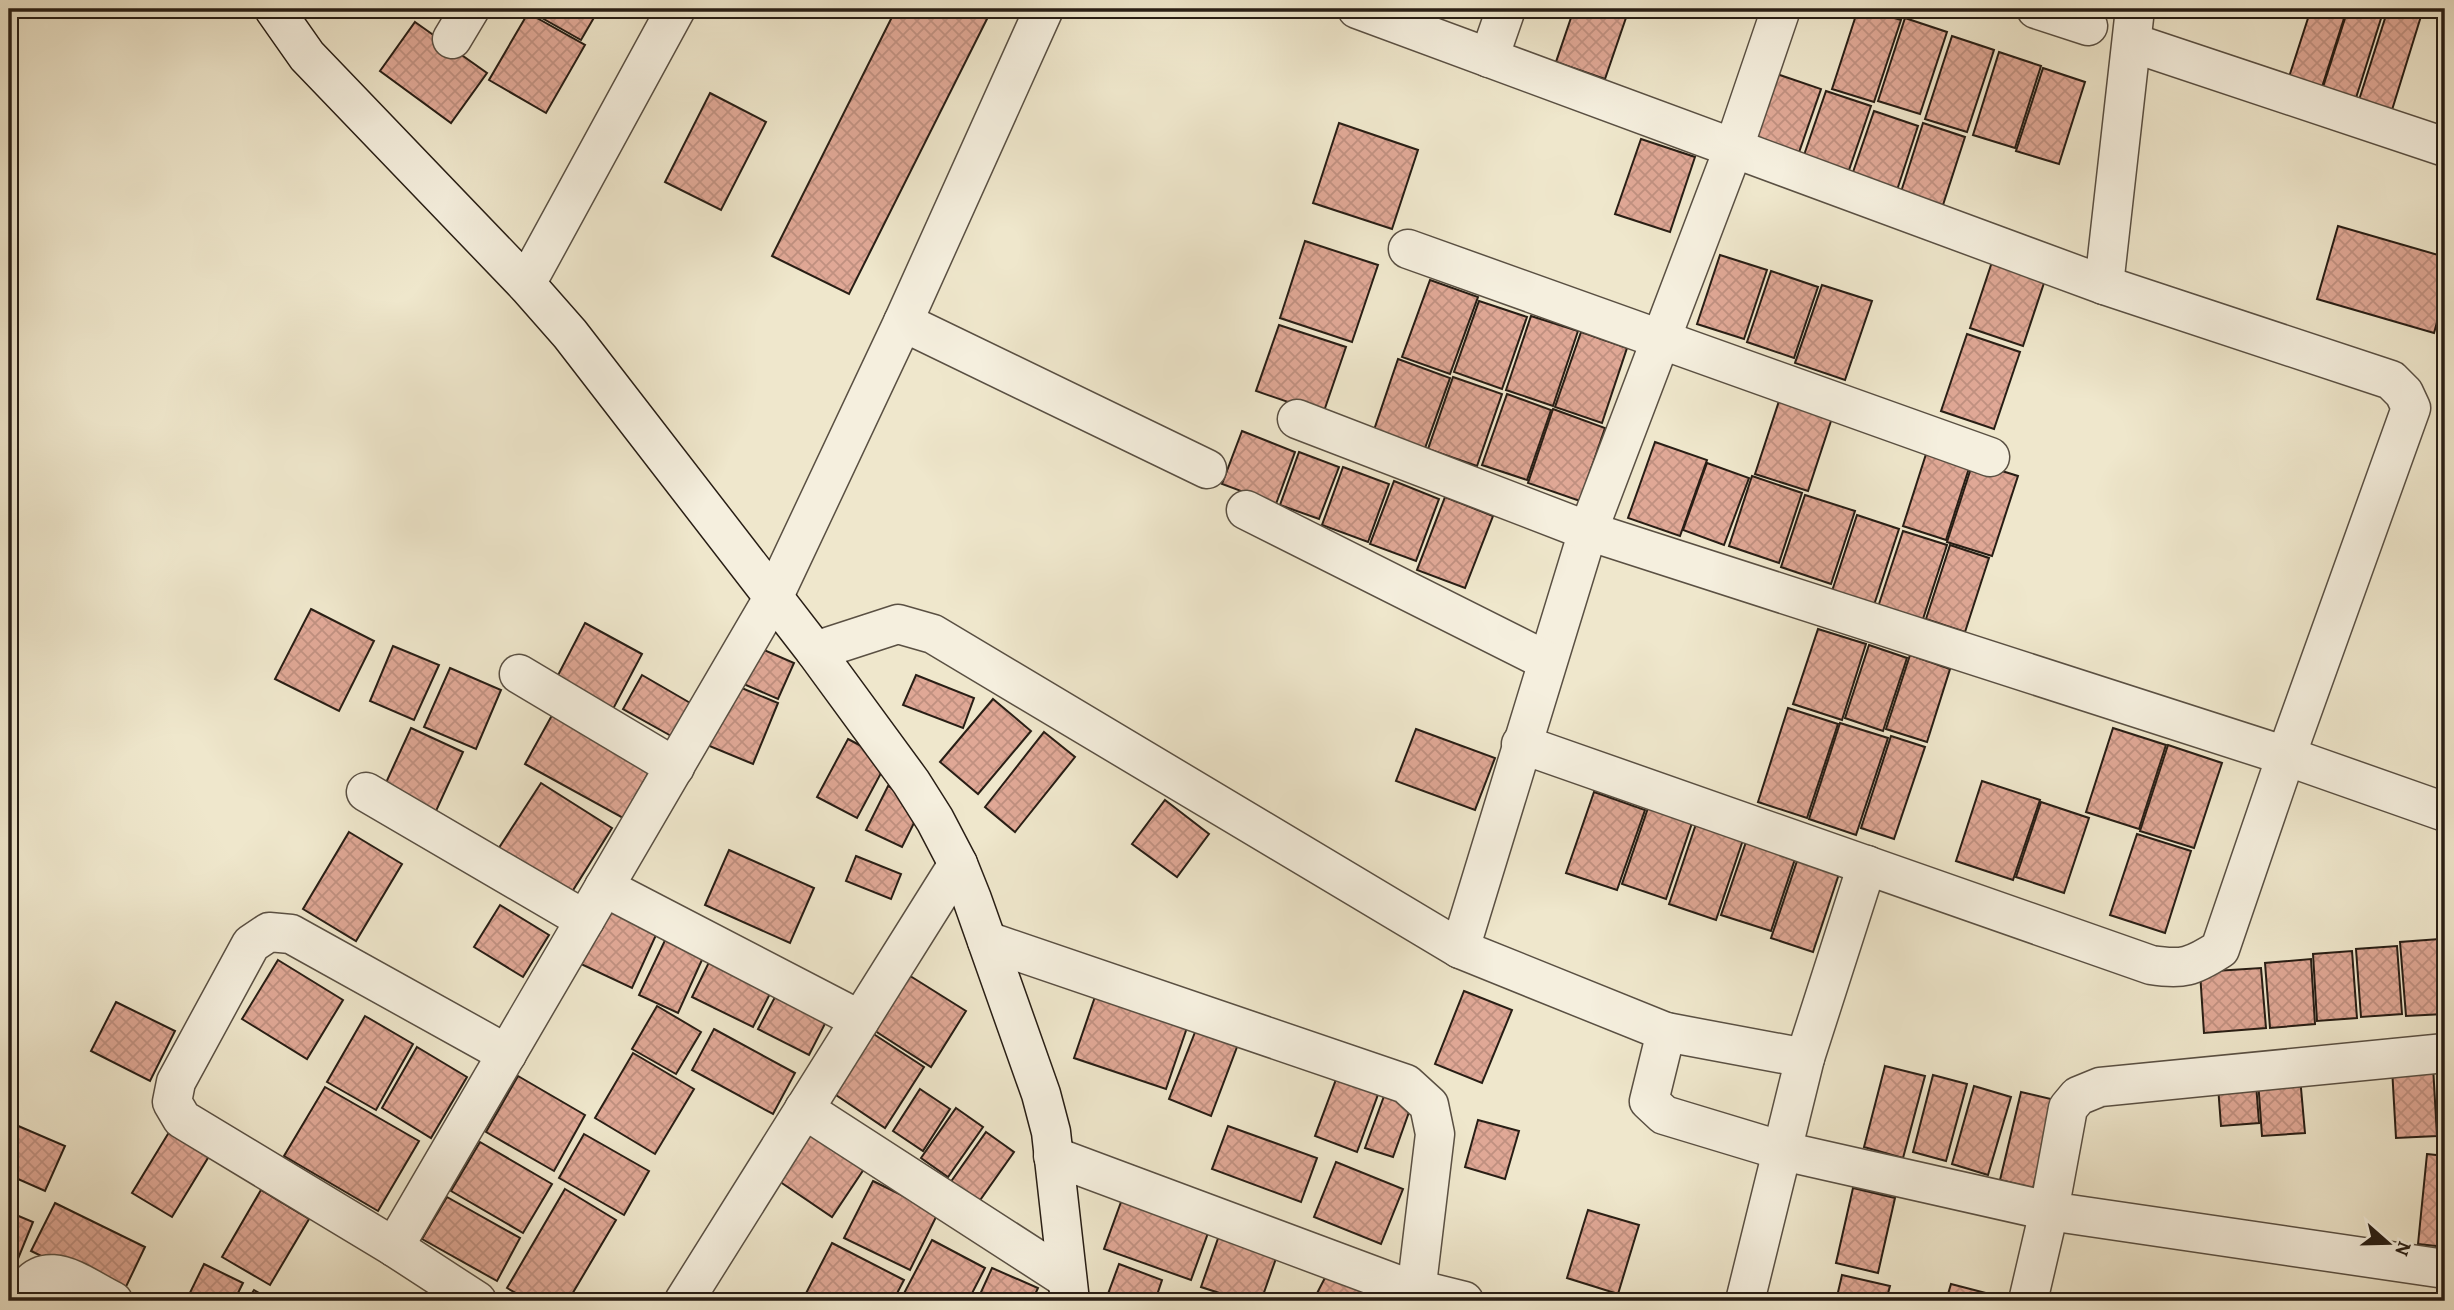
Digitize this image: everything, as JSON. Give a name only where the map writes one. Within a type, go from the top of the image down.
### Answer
[{"type":"street","points":[[274,9],[307,56],[526,284],[570,334],[815,651],[911,782],[935,820],[957,864],[987,941],[1041,1094],[1051,1132],[1068,1290]]},
{"type":"street","points":[[526,284],[677,9]]},
{"type":"street","points":[[394,1247],[773,598],[903,322],[1044,9]]},
{"type":"street","points":[[1489,58],[1506,9]]},
{"type":"street","points":[[1461,948],[1588,531],[1734,148],[1781,9]]},
{"type":"street","points":[[2036,9],[2088,26]]},
{"type":"street","points":[[1366,10],[2104,285],[2390,380],[2404,393],[2411,408],[2220,949],[2202,961],[2178,969],[2151,965],[1521,744]]},
{"type":"street","points":[[2104,285],[2134,26],[2445,147]]},
{"type":"street","points":[[1408,249],[1990,457]]},
{"type":"street","points":[[903,322],[1207,469]]},
{"type":"street","points":[[1297,419],[1588,531],[2286,756],[2445,811]]},
{"type":"street","points":[[1246,510],[1548,661]]},
{"type":"street","points":[[815,651],[898,624],[933,634],[1461,948],[1666,1032],[1805,1058]]},
{"type":"street","points":[[519,674],[675,767]]},
{"type":"street","points":[[366,792],[585,920]]},
{"type":"street","points":[[684,1301],[957,864]]},
{"type":"street","points":[[1745,1301],[1805,1058],[1867,866]]},
{"type":"street","points":[[604,887],[860,1020]]},
{"type":"street","points":[[477,1301],[394,1247],[182,1119],[172,1102],[176,1082],[251,944],[269,932],[291,934],[507,1054]]},
{"type":"street","points":[[987,941],[1406,1084],[1429,1105],[1435,1134],[1416,1296]]},
{"type":"street","points":[[1666,1032],[1649,1101],[1664,1115],[1783,1151],[2049,1211],[2445,1269]]},
{"type":"street","points":[[2028,1301],[2049,1211],[2068,1108],[2078,1096],[2100,1087],[2445,1053]]},
{"type":"street","points":[[804,1109],[1068,1290]]},
{"type":"street","points":[[1054,1156],[1416,1296],[1464,1301]]},
{"type":"street","points":[[19,1301],[36,1276],[48,1273],[62,1276],[113,1301]]},
{"type":"building","points":[[526,9],[599,9],[581,40]]},
{"type":"building","points":[[896,9],[992,9],[849,294],[772,256]]},
{"type":"building","points":[[1574,9],[1629,9],[1605,79],[1556,62]]},
{"type":"building","points":[[1858,9],[1901,20],[1874,102],[1832,89]]},
{"type":"building","points":[[2311,9],[2347,9],[2322,87],[2289,77]]},
{"type":"building","points":[[2348,9],[2384,9],[2356,98],[2323,87]]},
{"type":"building","points":[[2388,9],[2410,9],[2422,13],[2392,110],[2359,100]]},
{"type":"building","points":[[528,13],[585,45],[546,113],[489,80]]},
{"type":"building","points":[[1905,18],[1947,32],[1920,114],[1878,101]]},
{"type":"building","points":[[415,22],[487,73],[451,123],[380,71]]},
{"type":"building","points":[[1952,36],[1994,50],[1967,132],[1925,119]]},
{"type":"building","points":[[1999,52],[2041,66],[2015,148],[1973,135]]},
{"type":"building","points":[[2043,68],[2085,82],[2059,164],[2016,151]]},
{"type":"building","points":[[1771,72],[1821,89],[1796,161],[1746,145]]},
{"type":"building","points":[[1826,91],[1871,106],[1848,173],[1803,158]]},
{"type":"building","points":[[710,93],[766,122],[721,210],[665,182]]},
{"type":"building","points":[[1874,111],[1918,126],[1897,190],[1852,175]]},
{"type":"building","points":[[1339,123],[1418,150],[1392,229],[1313,203]]},
{"type":"building","points":[[1923,123],[1965,137],[1942,208],[1900,195]]},
{"type":"building","points":[[1641,139],[1695,157],[1670,232],[1615,214]]},
{"type":"building","points":[[2338,226],[2445,257],[2445,293],[2434,333],[2317,299]]},
{"type":"building","points":[[1305,241],[1378,265],[1352,342],[1280,318]]},
{"type":"building","points":[[1720,255],[1767,270],[1744,339],[1697,324]]},
{"type":"building","points":[[1994,256],[2047,274],[2023,346],[1970,328]]},
{"type":"building","points":[[1771,271],[1818,287],[1794,358],[1747,342]]},
{"type":"building","points":[[1430,280],[1478,297],[1450,374],[1402,357]]},
{"type":"building","points":[[1822,285],[1872,301],[1845,380],[1795,363]]},
{"type":"building","points":[[1479,301],[1527,317],[1502,389],[1454,372]]},
{"type":"building","points":[[1531,316],[1578,331],[1553,406],[1506,390]]},
{"type":"building","points":[[1279,325],[1346,347],[1323,414],[1256,391]]},
{"type":"building","points":[[1581,332],[1627,348],[1602,423],[1555,407]]},
{"type":"building","points":[[1967,334],[2020,352],[1994,429],[1941,411]]},
{"type":"building","points":[[1398,359],[1450,378],[1424,451],[1373,433]]},
{"type":"building","points":[[1453,377],[1502,394],[1477,466],[1428,449]]},
{"type":"building","points":[[1507,394],[1551,410],[1527,480],[1482,465]]},
{"type":"building","points":[[1780,398],[1833,415],[1808,491],[1755,474]]},
{"type":"building","points":[[1553,409],[1605,428],[1580,501],[1528,483]]},
{"type":"building","points":[[1242,431],[1295,452],[1276,504],[1222,484]]},
{"type":"building","points":[[1655,442],[1707,460],[1680,536],[1628,518]]},
{"type":"building","points":[[1927,451],[1970,465],[1946,540],[1903,526]]},
{"type":"building","points":[[1299,452],[1339,467],[1319,519],[1280,505]]},
{"type":"building","points":[[1973,462],[2018,476],[1992,556],[1947,542]]},
{"type":"building","points":[[1707,463],[1749,478],[1724,545],[1683,530]]},
{"type":"building","points":[[1343,467],[1389,484],[1368,542],[1322,525]]},
{"type":"building","points":[[1752,476],[1802,493],[1779,563],[1729,546]]},
{"type":"building","points":[[1394,481],[1439,499],[1416,561],[1370,544]]},
{"type":"building","points":[[1805,495],[1855,511],[1831,584],[1781,567]]},
{"type":"building","points":[[1445,497],[1493,516],[1465,588],[1417,570]]},
{"type":"building","points":[[1857,515],[1899,529],[1874,605],[1832,591]]},
{"type":"building","points":[[1903,531],[1947,545],[1921,625],[1877,610]]},
{"type":"building","points":[[1950,545],[1989,558],[1965,632],[1926,619]]},
{"type":"building","points":[[311,609],[374,641],[339,711],[275,679]]},
{"type":"building","points":[[585,623],[642,654],[613,709],[556,679]]},
{"type":"building","points":[[1818,629],[1866,644],[1842,720],[1793,704]]},
{"type":"building","points":[[1869,645],[1907,658],[1883,731],[1845,718]]},
{"type":"building","points":[[393,646],[439,665],[414,720],[370,701]]},
{"type":"building","points":[[755,646],[794,663],[778,699],[739,682]]},
{"type":"building","points":[[1910,655],[1950,669],[1927,742],[1886,729]]},
{"type":"building","points":[[450,668],[501,690],[476,749],[424,727]]},
{"type":"building","points":[[642,675],[692,704],[673,737],[623,709]]},
{"type":"building","points":[[916,675],[974,698],[963,728],[903,705]]},
{"type":"building","points":[[732,684],[778,703],[753,764],[707,745]]},
{"type":"building","points":[[993,699],[1031,731],[978,794],[940,762]]},
{"type":"building","points":[[556,708],[654,763],[623,818],[525,764]]},
{"type":"building","points":[[1788,708],[1838,724],[1807,818],[1758,802]]},
{"type":"building","points":[[1840,723],[1888,738],[1856,835],[1809,819]]},
{"type":"building","points":[[411,728],[463,752],[436,811],[384,787]]},
{"type":"building","points":[[2113,728],[2166,745],[2139,829],[2086,812]]},
{"type":"building","points":[[1416,729],[1495,758],[1475,810],[1396,781]]},
{"type":"building","points":[[1044,732],[1075,757],[1015,832],[985,807]]},
{"type":"building","points":[[1891,736],[1925,747],[1894,839],[1861,828]]},
{"type":"building","points":[[848,739],[888,760],[857,818],[817,797]]},
{"type":"building","points":[[2168,745],[2222,763],[2194,848],[2140,831]]},
{"type":"building","points":[[1982,781],[2040,800],[2013,880],[1956,861]]},
{"type":"building","points":[[541,783],[612,828],[565,903],[493,857]]},
{"type":"building","points":[[888,786],[924,803],[902,847],[866,830]]},
{"type":"building","points":[[1594,792],[1645,810],[1617,890],[1566,873]]},
{"type":"building","points":[[1165,800],[1209,834],[1177,877],[1132,844]]},
{"type":"building","points":[[2041,802],[2089,818],[2064,893],[2016,877]]},
{"type":"building","points":[[1648,808],[1692,823],[1666,899],[1622,884]]},
{"type":"building","points":[[1696,824],[1743,840],[1716,920],[1669,904]]},
{"type":"building","points":[[349,832],[402,864],[356,941],[303,909]]},
{"type":"building","points":[[2137,834],[2191,851],[2165,933],[2110,915]]},
{"type":"building","points":[[1746,842],[1795,859],[1771,931],[1721,915]]},
{"type":"building","points":[[729,850],[814,888],[790,943],[705,905]]},
{"type":"building","points":[[856,856],[901,874],[891,899],[846,881]]},
{"type":"building","points":[[1798,858],[1840,871],[1813,952],[1771,938]]},
{"type":"building","points":[[609,901],[661,924],[632,988],[581,964]]},
{"type":"building","points":[[500,905],[549,935],[523,977],[474,947]]},
{"type":"building","points":[[668,934],[706,951],[678,1013],[639,995]]},
{"type":"building","points":[[2440,934],[2445,934],[2445,992]]},
{"type":"building","points":[[2439,939],[2444,1014],[2406,1016],[2400,942]]},
{"type":"building","points":[[2397,946],[2402,1014],[2361,1017],[2356,949]]},
{"type":"building","points":[[2352,951],[2357,1018],[2317,1021],[2313,954]]},
{"type":"building","points":[[713,954],[775,984],[753,1027],[692,997]]},
{"type":"building","points":[[2311,959],[2315,1024],[2270,1028],[2265,963]]},
{"type":"building","points":[[278,960],[343,1000],[307,1059],[242,1019]]},
{"type":"building","points":[[2261,968],[2266,1028],[2204,1033],[2200,972]]},
{"type":"building","points":[[907,974],[966,1011],[931,1067],[872,1029]]},
{"type":"building","points":[[782,984],[832,1010],[809,1055],[758,1029]]},
{"type":"building","points":[[1098,988],[1190,1019],[1166,1089],[1074,1058]]},
{"type":"building","points":[[1464,991],[1512,1010],[1482,1083],[1435,1064]]},
{"type":"building","points":[[116,1002],[175,1031],[150,1081],[91,1051]]},
{"type":"building","points":[[657,1006],[701,1032],[676,1074],[632,1049]]},
{"type":"building","points":[[365,1016],[413,1044],[376,1110],[327,1082]]},
{"type":"building","points":[[1199,1022],[1240,1039],[1211,1116],[1169,1099]]},
{"type":"building","points":[[714,1029],[795,1073],[773,1114],[692,1070]]},
{"type":"building","points":[[869,1031],[924,1067],[885,1128],[830,1091]]},
{"type":"building","points":[[417,1047],[467,1077],[431,1138],[382,1108]]},
{"type":"building","points":[[633,1053],[694,1089],[655,1154],[595,1118]]},
{"type":"building","points":[[2445,1064],[2445,1138],[2438,1065]]},
{"type":"building","points":[[1885,1066],[1925,1076],[1903,1158],[1864,1147]]},
{"type":"building","points":[[2433,1066],[2437,1136],[2396,1138],[2392,1068]]},
{"type":"building","points":[[1338,1074],[1380,1089],[1357,1152],[1315,1136]]},
{"type":"building","points":[[1933,1075],[1967,1084],[1946,1161],[1913,1152]]},
{"type":"building","points":[[518,1076],[585,1115],[554,1171],[486,1132]]},
{"type":"building","points":[[2300,1077],[2305,1133],[2262,1136],[2258,1080]]},
{"type":"building","points":[[2256,1083],[2259,1123],[2221,1126],[2218,1086]]},
{"type":"building","points":[[1974,1086],[2011,1097],[1988,1175],[1952,1164]]},
{"type":"building","points":[[325,1087],[419,1141],[378,1211],[284,1156]]},
{"type":"building","points":[[1387,1088],[1414,1098],[1393,1157],[1365,1148]]},
{"type":"building","points":[[920,1089],[950,1109],[923,1151],[893,1131]]},
{"type":"building","points":[[2021,1092],[2055,1100],[2033,1188],[2000,1180]]},
{"type":"building","points":[[956,1108],[983,1127],[948,1177],[921,1158]]},
{"type":"building","points":[[810,1120],[870,1160],[832,1217],[773,1177]]},
{"type":"building","points":[[1478,1120],[1519,1131],[1505,1179],[1465,1167]]},
{"type":"building","points":[[9,1122],[65,1146],[45,1191],[9,1175]]},
{"type":"building","points":[[174,1124],[214,1148],[172,1217],[132,1193]]},
{"type":"building","points":[[1228,1126],[1317,1158],[1301,1202],[1212,1169]]},
{"type":"building","points":[[986,1132],[1014,1152],[978,1203],[950,1183]]},
{"type":"building","points":[[584,1134],[649,1171],[624,1215],[559,1178]]},
{"type":"building","points":[[480,1142],[552,1184],[523,1233],[451,1191]]},
{"type":"building","points":[[2427,1154],[2445,1156],[2445,1247],[2418,1244]]},
{"type":"building","points":[[1336,1162],[1403,1189],[1381,1244],[1314,1217]]},
{"type":"building","points":[[873,1181],[938,1213],[910,1270],[844,1238]]},
{"type":"building","points":[[1853,1188],[1895,1198],[1878,1273],[1836,1263]]},
{"type":"building","points":[[565,1189],[616,1220],[568,1301],[530,1301],[507,1288]]},
{"type":"building","points":[[261,1190],[309,1219],[270,1285],[222,1257]]},
{"type":"building","points":[[1125,1191],[1212,1222],[1191,1280],[1104,1249]]},
{"type":"building","points":[[447,1197],[520,1238],[497,1281],[422,1239]]},
{"type":"building","points":[[55,1203],[145,1247],[122,1295],[31,1251]]},
{"type":"building","points":[[1588,1210],[1639,1225],[1618,1294],[1567,1278]]},
{"type":"building","points":[[9,1212],[33,1222],[13,1271],[9,1269]]},
{"type":"building","points":[[1222,1227],[1280,1247],[1261,1301],[1244,1301],[1201,1287]]},
{"type":"building","points":[[932,1240],[985,1268],[968,1301],[900,1301]]},
{"type":"building","points":[[832,1243],[904,1280],[893,1301],[802,1301]]},
{"type":"building","points":[[204,1264],[243,1283],[234,1301],[186,1301]]},
{"type":"building","points":[[1119,1264],[1162,1280],[1155,1301],[1128,1301],[1108,1294]]},
{"type":"building","points":[[992,1268],[1038,1288],[1032,1301],[977,1301]]},
{"type":"building","points":[[1329,1270],[1391,1301],[1313,1301]]},
{"type":"building","points":[[1842,1275],[1890,1286],[1886,1301],[1836,1301]]},
{"type":"building","points":[[36,1282],[87,1301],[29,1301]]},
{"type":"building","points":[[1951,1284],[2013,1300],[2013,1301],[1946,1301]]},
{"type":"building","points":[[254,1290],[273,1301],[247,1301]]}]
